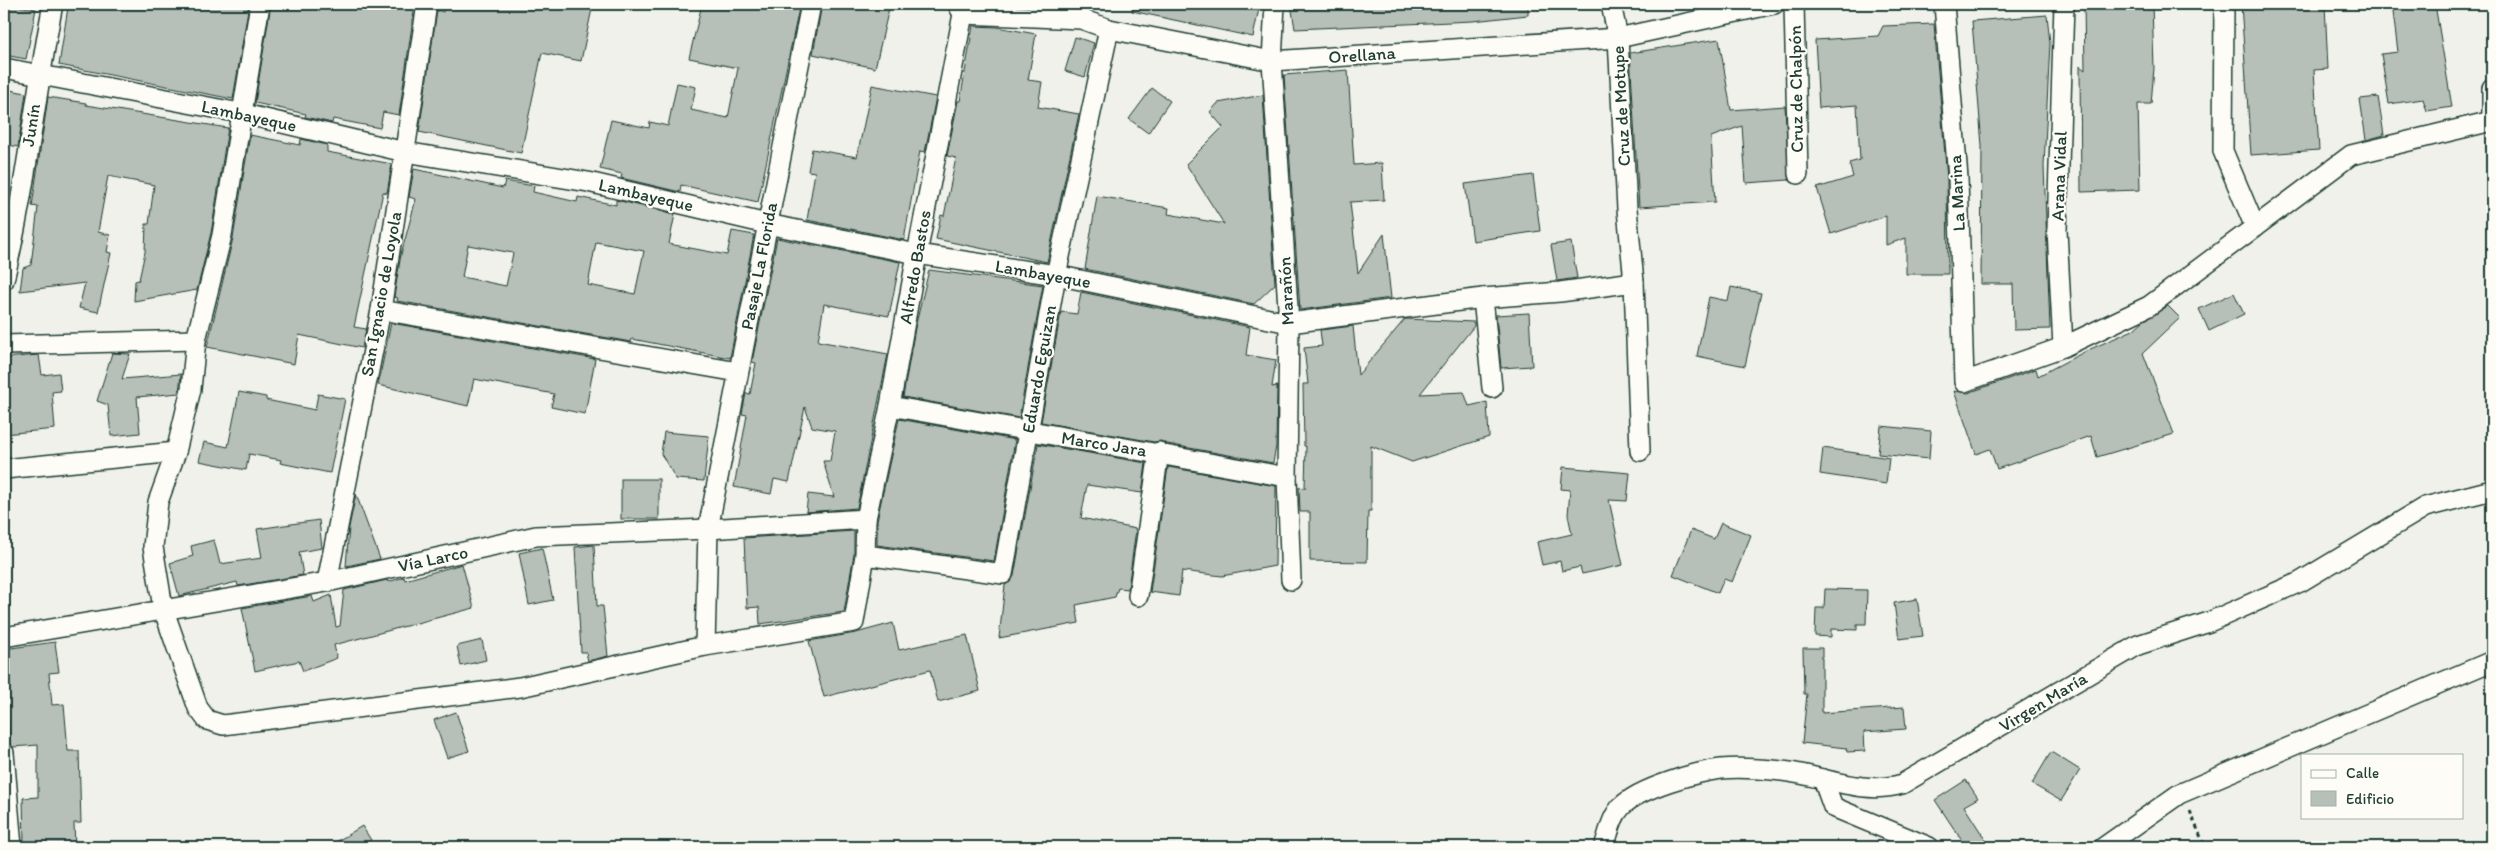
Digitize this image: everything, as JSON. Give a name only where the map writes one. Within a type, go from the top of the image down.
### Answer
[{"type":"street","name":"Junín","points":[[4,280],[12,246],[39,75],[53,4]]},
{"type":"street","points":[[260,4],[240,112],[222,235],[196,340],[191,389],[176,452],[158,502],[153,546],[163,608],[198,708],[207,720],[222,725],[520,687],[705,646]]},
{"type":"street","name":"San Ignacio de Loyola","points":[[327,582],[380,310],[427,4]]},
{"type":"street","name":"Pasaje La Florida","points":[[705,646],[708,529],[811,4]]},
{"type":"street","name":"Marañón","points":[[1275,4],[1272,61],[1288,323],[1287,477],[1291,580]]},
{"type":"street","name":"Cruz de Motupe","points":[[1611,4],[1618,38],[1627,209],[1634,282],[1640,451]]},
{"type":"street","name":"Orellana","points":[[960,9],[1081,18],[1109,29],[1272,61],[1618,38],[1774,4]]},
{"type":"street","name":"Cruz de Chalpón","points":[[1794,4],[1798,174]]},
{"type":"street","name":"La Marina","points":[[1944,4],[1958,178],[1964,382],[2063,347]]},
{"type":"street","name":"Arana Vidal","points":[[2063,347],[2057,230],[2064,4]]},
{"type":"street","points":[[2224,4],[2223,151],[2255,227]]},
{"type":"street","name":"Alfredo Bastos","points":[[705,646],[854,622],[865,555],[866,519],[890,406],[960,9]]},
{"type":"street","name":"Eduardo Eguizan","points":[[865,555],[1003,574],[1056,275],[1109,29]]},
{"type":"street","name":"Lambayeque","points":[[4,68],[240,112],[404,152],[588,182],[767,224],[917,254],[1056,275],[1288,323],[1483,298],[1560,292],[1634,282]]},
{"type":"street","points":[[2063,347],[2149,306],[2351,155],[2492,121],[2492,88]]},
{"type":"street","points":[[1483,298],[1492,388]]},
{"type":"street","points":[[380,310],[738,372]]},
{"type":"street","points":[[4,345],[196,340]]},
{"type":"street","name":"Marco Jara","points":[[890,406],[1027,432],[1159,452],[1287,477]]},
{"type":"street","points":[[4,469],[176,452]]},
{"type":"street","points":[[1138,596],[1159,452]]},
{"type":"street","name":"Virgen María","points":[[1604,847],[1612,820],[1622,806],[1638,793],[1658,785],[1721,769],[1783,771],[1877,789],[1902,784],[2138,645],[2209,622],[2300,582],[2425,507],[2492,490]]},
{"type":"street","name":"Vía Larco","points":[[4,637],[163,608],[327,582],[536,536],[708,529],[866,519]]},
{"type":"street","points":[[2104,847],[2179,794],[2492,661]]},
{"type":"street","points":[[4,753],[12,847]]},
{"type":"street","points":[[1823,779],[1832,807],[1929,847]]},
{"type":"path","points":[[2179,794],[2192,814],[2205,847]]},
{"type":"building","points":[[4,4],[36,9],[26,59],[4,55]]},
{"type":"building","points":[[71,4],[249,4],[233,99],[59,65],[68,7],[71,7]]},
{"type":"building","points":[[271,4],[415,5],[399,115],[383,112],[380,128],[333,119],[332,123],[305,117],[306,114],[255,103]]},
{"type":"building","points":[[445,4],[593,4],[581,61],[542,53],[521,153],[419,132],[437,10],[443,12]]},
{"type":"building","points":[[702,4],[800,4],[758,202],[681,185],[680,192],[621,178],[622,174],[600,169],[611,120],[649,128],[650,122],[668,126],[677,83],[696,87],[691,110],[728,118],[738,68],[689,58]]},
{"type":"building","points":[[822,4],[890,4],[875,68],[813,54]]},
{"type":"building","points":[[1133,4],[1260,4],[1253,37],[1132,11]]},
{"type":"building","points":[[1291,4],[1528,4],[1528,15],[1473,21],[1295,29]]},
{"type":"building","points":[[2084,4],[2152,4],[2154,68],[2151,104],[2138,104],[2140,190],[2081,192],[2080,66],[2085,70]]},
{"type":"building","points":[[2241,4],[2325,4],[2328,69],[2314,70],[2319,150],[2251,155]]},
{"type":"building","points":[[2392,4],[2435,4],[2452,107],[2427,111],[2423,99],[2389,104],[2381,54],[2398,52]]},
{"type":"building","points":[[2047,15],[2050,43],[2044,166],[2050,329],[2014,330],[2013,284],[1981,284],[1982,146],[1972,21]]},
{"type":"building","points":[[1934,24],[1947,179],[1948,274],[1906,274],[1906,238],[1886,245],[1886,216],[1831,234],[1817,188],[1853,177],[1849,163],[1860,160],[1857,105],[1819,108],[1815,40],[1878,36],[1883,26]]},
{"type":"building","points":[[973,26],[997,27],[1036,34],[1028,80],[1042,82],[1038,107],[1079,114],[1047,262],[936,239],[941,215],[944,216],[956,158],[947,156],[958,101],[960,101]]},
{"type":"building","points":[[1075,37],[1094,43],[1085,77],[1065,71]]},
{"type":"building","points":[[1719,39],[1731,110],[1785,106],[1789,180],[1746,183],[1742,126],[1711,137],[1715,202],[1639,207],[1630,53]]},
{"type":"building","points":[[1348,70],[1354,165],[1382,163],[1384,200],[1350,202],[1358,273],[1384,234],[1391,298],[1300,310],[1284,75]]},
{"type":"building","points":[[872,85],[936,97],[925,152],[920,151],[904,240],[807,220],[815,172],[808,171],[812,149],[857,157]]},
{"type":"building","points":[[1152,88],[1170,101],[1148,133],[1129,119]]},
{"type":"building","points":[[4,89],[26,93],[18,147],[4,144]]},
{"type":"building","points":[[1263,95],[1275,284],[1254,304],[1085,269],[1097,196],[1169,208],[1168,214],[1224,224],[1186,164],[1223,127],[1210,112],[1218,103]]},
{"type":"building","points":[[48,97],[228,128],[211,233],[197,290],[134,301],[135,281],[139,280],[145,252],[146,224],[149,224],[154,185],[108,176],[98,232],[110,235],[107,252],[111,253],[98,312],[79,308],[85,283],[20,291],[23,268],[31,265],[38,207],[32,206]]},
{"type":"building","points":[[2378,97],[2384,135],[2366,140],[2360,99]]},
{"type":"building","points":[[250,135],[300,145],[301,139],[327,145],[327,152],[392,164],[387,193],[383,192],[354,327],[366,329],[362,348],[299,335],[294,364],[207,347],[233,238]]},
{"type":"building","points":[[414,169],[503,188],[505,181],[534,186],[533,192],[577,202],[578,197],[616,205],[616,200],[675,214],[669,244],[727,255],[732,231],[754,235],[730,358],[632,339],[631,342],[397,301],[398,298],[394,297],[401,254],[416,199],[409,197]],"holes":[[[596,242],[644,251],[635,294],[588,285]],[[468,245],[513,253],[506,286],[462,277]]]},
{"type":"building","points":[[1533,175],[1540,231],[1473,241],[1465,184]]},
{"type":"building","points":[[777,238],[900,262],[889,316],[824,304],[818,341],[888,354],[857,508],[806,512],[808,494],[834,497],[823,461],[830,461],[835,431],[812,427],[805,407],[789,482],[774,479],[771,494],[734,487],[747,415],[742,414],[746,393],[750,394],[756,363],[752,362]]},
{"type":"building","points":[[1571,242],[1577,278],[1557,281],[1551,245]]},
{"type":"building","points":[[929,270],[1043,285],[1019,418],[903,397],[915,328]]},
{"type":"building","points":[[1731,287],[1761,293],[1745,366],[1697,356],[1709,297],[1728,301]]},
{"type":"building","points":[[1081,292],[1250,327],[1246,355],[1276,360],[1272,387],[1277,386],[1276,446],[1273,463],[1167,444],[1161,441],[1154,442],[1041,422],[1061,312],[1077,314]]},
{"type":"building","points":[[2234,293],[2244,314],[2209,331],[2199,309]]},
{"type":"building","points":[[2168,306],[2180,318],[2143,353],[2174,434],[2097,457],[2091,436],[1997,469],[1990,449],[1976,454],[1954,391],[1968,393],[2036,369],[2038,376],[2086,351],[2133,330],[2143,321]]},
{"type":"building","points":[[1529,313],[1532,366],[1501,368],[1496,315]]},
{"type":"building","points":[[1405,319],[1474,322],[1474,326],[1420,394],[1464,392],[1469,406],[1487,402],[1489,437],[1412,462],[1371,446],[1371,511],[1368,511],[1367,562],[1310,561],[1310,512],[1300,512],[1299,487],[1305,488],[1306,446],[1304,446],[1303,384],[1308,384],[1304,348],[1322,346],[1320,330],[1353,326],[1358,375]]},
{"type":"building","points":[[391,323],[595,359],[585,414],[551,407],[554,394],[474,379],[468,406],[378,385]]},
{"type":"building","points":[[112,353],[130,354],[122,379],[181,374],[179,393],[137,397],[140,433],[111,436],[108,405],[97,401]]},
{"type":"building","points":[[39,355],[42,375],[59,373],[61,391],[52,392],[55,429],[4,434],[4,358]]},
{"type":"building","points":[[239,392],[266,397],[266,400],[315,410],[318,394],[345,399],[330,473],[280,463],[281,460],[249,454],[246,470],[199,461],[204,442],[228,447]]},
{"type":"building","points":[[899,419],[1015,440],[994,561],[877,545],[877,520]]},
{"type":"building","points":[[1881,426],[1931,431],[1929,459],[1878,454]]},
{"type":"building","points":[[664,432],[709,436],[704,481],[676,479],[661,454]]},
{"type":"building","points":[[1038,444],[1146,463],[1142,493],[1087,485],[1081,518],[1136,529],[1128,589],[1118,588],[1115,597],[1076,605],[1079,623],[999,638],[1005,585],[1014,576]]},
{"type":"building","points":[[1823,448],[1889,458],[1886,484],[1820,474]]},
{"type":"building","points":[[1168,467],[1276,486],[1275,566],[1222,576],[1182,571],[1179,596],[1150,592]]},
{"type":"building","points":[[1563,467],[1630,473],[1627,501],[1609,500],[1623,565],[1582,574],[1580,567],[1562,571],[1560,561],[1542,565],[1537,542],[1572,534],[1568,515],[1570,490],[1561,489]]},
{"type":"building","points":[[621,479],[659,479],[659,519],[621,519]]},
{"type":"building","points":[[356,494],[380,559],[346,566],[349,527]]},
{"type":"building","points":[[319,520],[322,548],[299,552],[303,575],[238,586],[237,582],[179,596],[170,563],[193,556],[191,546],[214,540],[220,564],[262,558],[257,529]]},
{"type":"building","points":[[1721,523],[1751,535],[1732,582],[1724,579],[1718,593],[1673,575],[1691,530],[1714,539]]},
{"type":"building","points":[[854,531],[854,554],[844,612],[760,624],[759,607],[747,608],[744,538]]},
{"type":"building","points":[[594,545],[597,606],[603,606],[608,656],[588,661],[586,652],[581,652],[575,547]]},
{"type":"building","points":[[542,548],[553,600],[529,605],[519,553]]},
{"type":"building","points":[[462,564],[474,608],[334,645],[337,658],[303,671],[299,661],[255,671],[242,608],[312,596],[314,602],[331,595],[336,627],[340,626],[344,590],[404,577],[405,580]]},
{"type":"building","points":[[1825,589],[1867,590],[1866,624],[1857,624],[1857,630],[1831,629],[1831,637],[1815,636],[1816,608],[1824,608]]},
{"type":"building","points":[[1917,599],[1923,636],[1899,639],[1894,603]]},
{"type":"building","points":[[893,623],[899,650],[967,635],[980,691],[938,702],[930,670],[824,697],[809,641],[856,633]]},
{"type":"building","points":[[482,640],[486,660],[461,666],[457,646]]},
{"type":"building","points":[[55,642],[59,672],[49,673],[52,705],[64,704],[68,751],[79,751],[81,823],[74,823],[75,847],[24,847],[23,798],[38,797],[38,745],[13,747],[10,744],[7,707],[5,707],[4,697],[4,649]]},
{"type":"building","points":[[1803,648],[1822,648],[1822,713],[1904,707],[1906,729],[1864,732],[1865,751],[1847,752],[1846,748],[1802,743],[1807,694],[1804,694]]},
{"type":"building","points":[[456,712],[469,751],[447,758],[434,720]]},
{"type":"building","points":[[2051,752],[2080,770],[2061,801],[2032,784]]},
{"type":"building","points":[[1966,780],[1978,798],[1964,806],[1990,847],[1966,847],[1935,800]]},
{"type":"building","points":[[362,826],[371,840],[360,847],[328,847]]}]
